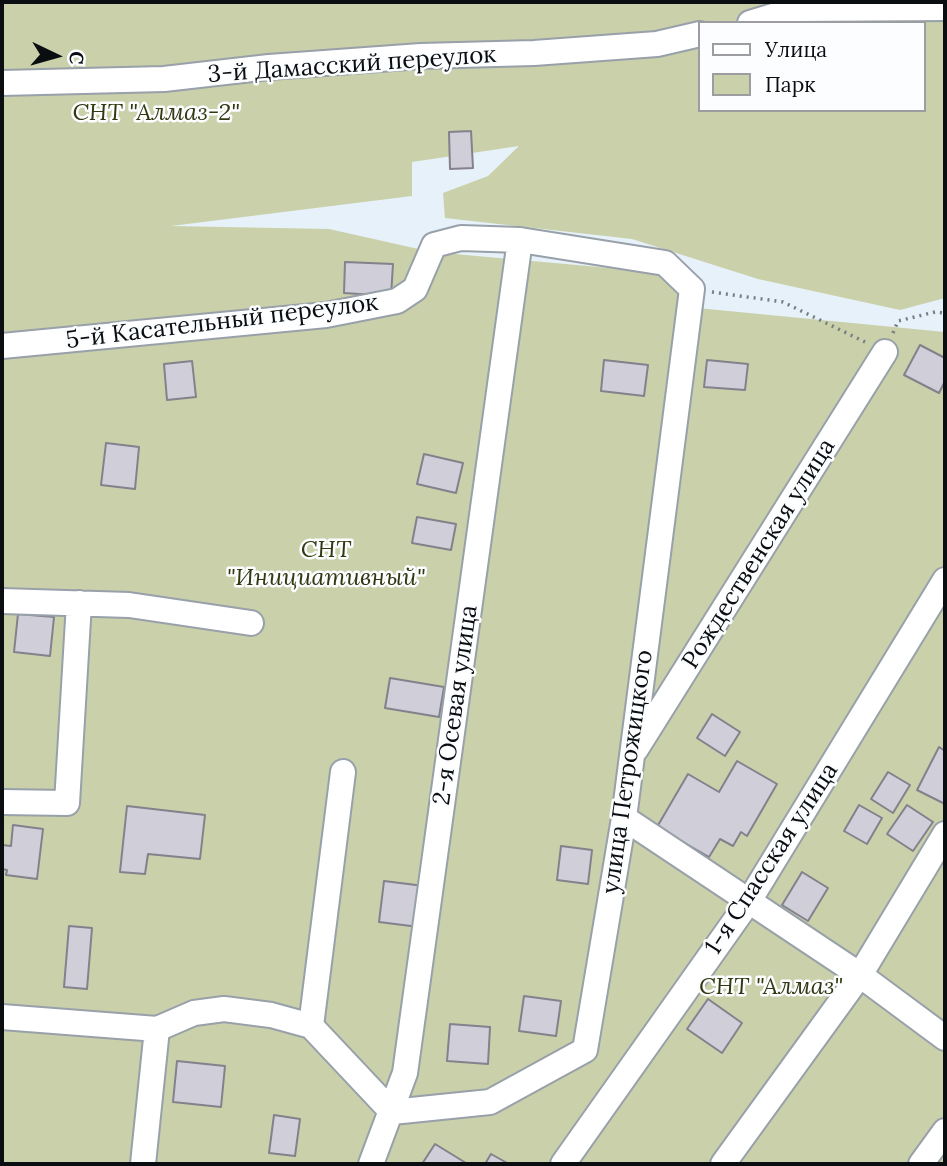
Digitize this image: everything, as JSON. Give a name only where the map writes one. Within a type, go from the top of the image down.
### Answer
[{"type":"street","points":[[755,21],[796,5],[945,8]]},
{"type":"street","name":"3-й Дамасский переулок","points":[[2,83],[164,79],[269,67],[407,57],[534,53],[657,44],[698,34]]},
{"type":"street","name":"5-й Касательный переулок","points":[[2,346],[326,315],[397,301],[415,289],[435,245],[461,238],[520,240],[665,263],[692,289]]},
{"type":"street","name":"2-я Осевая улица","points":[[370,1164],[393,1112],[405,1073],[520,240]]},
{"type":"street","name":"улица Петрожицкого","points":[[393,1112],[490,1102],[585,1050],[624,817],[692,289]]},
{"type":"street","name":"Рождественская улица","points":[[632,756],[885,352]]},
{"type":"street","name":"1-я Спасская улица","points":[[563,1164],[749,901],[945,580]]},
{"type":"street","points":[[2,601],[129,605],[251,624]]},
{"type":"street","points":[[2,802],[67,803],[79,603]]},
{"type":"street","points":[[311,1026],[343,772]]},
{"type":"street","points":[[624,817],[860,975],[945,1038]]},
{"type":"street","points":[[723,1164],[860,975],[945,834]]},
{"type":"street","points":[[2,1017],[157,1029],[194,1013],[224,1009],[271,1015],[311,1026],[393,1112]]},
{"type":"street","points":[[143,1164],[157,1029]]},
{"type":"street","points":[[920,1164],[945,1131]]},
{"type":"path","points":[[692,289],[783,302],[885,352],[898,321],[935,312],[945,313]]},
{"type":"green space","points":[[2,2],[945,2],[945,298],[900,310],[758,279],[632,239],[445,218],[443,193],[488,176],[519,146],[412,162],[412,196],[171,226],[329,229],[432,252],[688,275],[687,307],[945,332],[945,1164],[2,1164]]},
{"type":"building","points":[[471,131],[473,168],[450,169],[449,132]]},
{"type":"building","points":[[345,262],[393,264],[391,296],[344,293]]},
{"type":"building","points":[[920,345],[945,358],[945,381],[939,393],[904,375]]},
{"type":"building","points":[[604,360],[648,365],[644,396],[601,391]]},
{"type":"building","points":[[707,360],[748,364],[745,390],[704,387]]},
{"type":"building","points":[[192,361],[196,397],[167,400],[164,364]]},
{"type":"building","points":[[106,443],[139,447],[135,489],[101,485]]},
{"type":"building","points":[[424,454],[463,463],[456,493],[417,484]]},
{"type":"building","points":[[417,517],[456,524],[451,550],[412,543]]},
{"type":"building","points":[[18,614],[54,617],[50,656],[14,652]]},
{"type":"building","points":[[390,678],[444,687],[439,717],[385,708]]},
{"type":"building","points":[[712,714],[740,732],[725,756],[697,738]]},
{"type":"building","points":[[939,747],[945,751],[945,804],[917,790]]},
{"type":"building","points":[[737,761],[777,784],[747,836],[741,832],[733,846],[720,839],[709,857],[657,827],[688,774],[719,792]]},
{"type":"building","points":[[888,772],[910,785],[893,813],[871,799]]},
{"type":"building","points":[[859,805],[882,818],[867,844],[844,831]]},
{"type":"building","points":[[907,805],[933,822],[913,851],[887,834]]},
{"type":"building","points":[[127,806],[205,815],[200,859],[148,854],[145,874],[120,872]]},
{"type":"building","points":[[13,825],[43,829],[37,879],[6,875],[7,870],[2,869],[2,845],[11,846]]},
{"type":"building","points":[[561,846],[592,850],[588,884],[557,880]]},
{"type":"building","points":[[802,872],[828,888],[808,921],[782,905]]},
{"type":"building","points":[[384,881],[424,886],[419,927],[379,922]]},
{"type":"building","points":[[69,926],[92,928],[87,989],[64,987]]},
{"type":"building","points":[[524,996],[561,1001],[556,1036],[519,1031]]},
{"type":"building","points":[[708,999],[742,1023],[722,1053],[687,1029]]},
{"type":"building","points":[[450,1024],[490,1027],[488,1064],[447,1061]]},
{"type":"building","points":[[177,1061],[225,1066],[221,1107],[173,1102]]},
{"type":"building","points":[[274,1115],[300,1119],[295,1156],[269,1153]]},
{"type":"building","points":[[435,1144],[466,1163],[422,1164]]},
{"type":"building","points":[[491,1154],[509,1164],[485,1164]]},
{"type":"park label","name":"СНТ \"Алмаз-2\"","points":[[156,113]]},
{"type":"park label","name":"СНТ \"Инициативный\"","points":[[326,564]]},
{"type":"park label","name":"СНТ \"Алмаз\"","points":[[771,987]]}]
